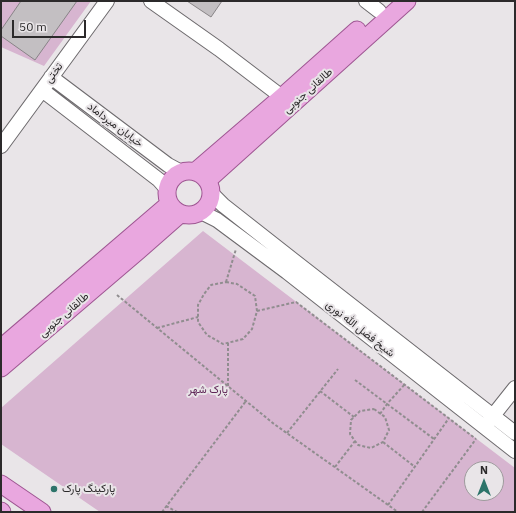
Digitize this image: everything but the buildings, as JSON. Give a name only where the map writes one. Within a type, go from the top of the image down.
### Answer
[{"type":"main road","name":"طالقانی جنوبی","points":[[199,179],[408,1]]},
{"type":"main road","name":"طالقانی جنوبی","points":[[199,179],[379,4]]},
{"type":"main road","points":[[174,176],[199,179],[210,201],[207,207],[201,212],[194,215],[187,215],[172,202],[169,182],[174,176]]},
{"type":"main road","name":"طالقانی جنوبی","points":[[1,368],[57,310],[133,245],[172,202]]},
{"type":"main road","name":"طالقانی جنوبی","points":[[1,348],[57,310]]},
{"type":"main road","points":[[1,484],[42,512]]},
{"type":"street","name":"تختی","points":[[1,146],[108,1]]},
{"type":"street","points":[[150,1],[219,49],[282,97]]},
{"type":"street","name":"خیابان میرداماد","points":[[51,77],[168,165],[199,179]]},
{"type":"street","name":"خیابان میرداماد","points":[[42,90],[159,180],[172,202]]},
{"type":"street","points":[[116,147],[127,134]]},
{"type":"street","name":"شیخ فضل الله نوری","points":[[199,179],[224,205],[515,433]]},
{"type":"street","name":"شیخ فضل الله نوری","points":[[201,212],[217,220],[244,239],[515,451]]},
{"type":"street","points":[[485,427],[515,388]]},
{"type":"path","points":[[226,282],[237,246],[244,239]]},
{"type":"path","points":[[226,282],[237,284],[255,296],[258,311],[252,329],[243,339],[223,344],[207,335],[198,322],[198,306],[204,294],[211,285],[226,282]]},
{"type":"path","points":[[117,295],[274,424],[398,512]]},
{"type":"path","points":[[258,311],[296,302],[476,439],[422,512]]},
{"type":"path","points":[[157,328],[198,317]]},
{"type":"path","points":[[228,343],[228,386]]},
{"type":"path","points":[[287,433],[338,369]]},
{"type":"path","points":[[355,380],[434,439]]},
{"type":"path","points":[[380,414],[405,384]]},
{"type":"path","points":[[320,391],[354,417]]},
{"type":"path","points":[[162,512],[246,401]]},
{"type":"path","points":[[374,409],[380,414],[385,417],[389,430],[383,442],[371,448],[358,445],[350,434],[351,420],[360,411],[374,409]]},
{"type":"path","points":[[388,505],[449,418]]},
{"type":"path","points":[[335,468],[355,441]]},
{"type":"path","points":[[383,442],[415,467]]},
{"type":"path","points":[[166,506],[177,512]]},
{"type":"green space","points":[[1,1],[91,1],[44,66],[1,47]]},
{"type":"green space","name":"پارک شهر","points":[[203,231],[515,468],[515,512],[100,512],[1,444],[1,408]]},
{"type":"place","name":"پارکینگ پارک","points":[[54,489]]}]
